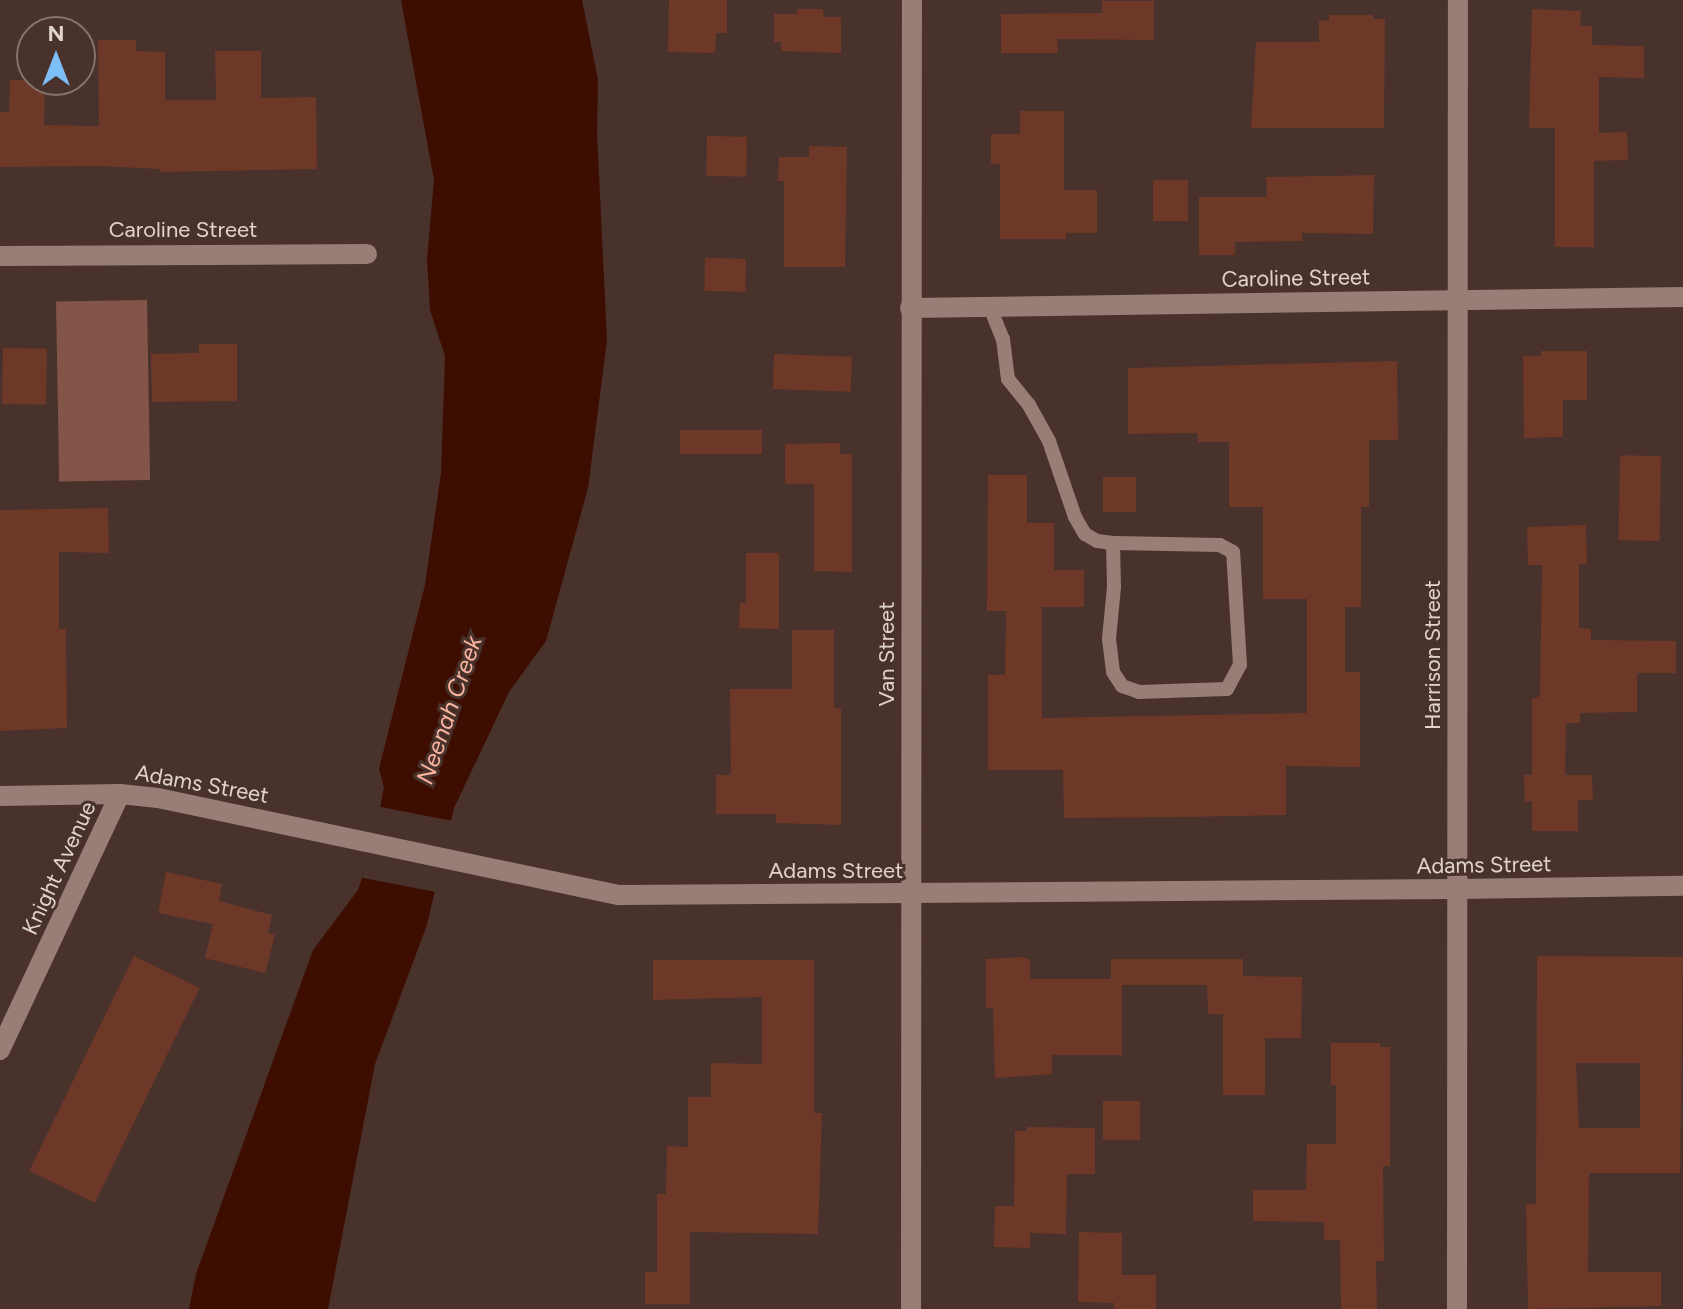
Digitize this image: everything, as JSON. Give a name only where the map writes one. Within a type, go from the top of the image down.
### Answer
[{"type":"street","name":"Van Street","points":[[911,1309],[912,0]]},
{"type":"street","name":"Harrison Street","points":[[1457,1309],[1458,0]]},
{"type":"street","name":"Caroline Street","points":[[0,256],[367,254]]},
{"type":"street","name":"Caroline Street","points":[[910,308],[1683,297]]},
{"type":"street","name":"Adams Street","points":[[0,796],[120,794],[211,808],[619,895],[911,895],[1683,886]]},
{"type":"street","name":"Knight Avenue","points":[[0,1050],[120,794]]},
{"type":"lane","points":[[989,305],[1003,339],[1008,379],[1029,405],[1049,441],[1075,517],[1085,534],[1097,541],[1113,543],[1220,545],[1233,552],[1240,665],[1227,689],[1139,692],[1122,686],[1113,672],[1109,639],[1114,587],[1113,543]]},
{"type":"shaded area","points":[[147,300],[150,480],[59,482],[56,302]]},
{"type":"water","name":"Neenah Creek","points":[[401,0],[582,0],[598,80],[597,133],[607,340],[588,488],[546,641],[509,692],[454,808],[427,925],[375,1064],[328,1309],[189,1309],[196,1274],[313,950],[358,890],[373,844],[384,787],[379,769],[425,585],[441,473],[445,356],[430,310],[427,259],[434,180]]},
{"type":"pier","points":[[376,806],[456,822],[443,893],[362,878]]},
{"type":"building","points":[[669,0],[727,0],[727,33],[716,33],[715,53],[668,52]]},
{"type":"building","points":[[1102,1],[1154,1],[1154,40],[1057,39],[1058,53],[1001,53],[1001,14],[1102,13]]},
{"type":"building","points":[[797,9],[823,9],[824,17],[841,17],[841,53],[781,51],[781,42],[774,42],[774,14],[797,14]]},
{"type":"building","points":[[1532,9],[1581,11],[1580,26],[1592,26],[1592,45],[1644,46],[1644,78],[1599,77],[1599,133],[1627,132],[1628,160],[1594,161],[1594,247],[1555,247],[1555,128],[1529,128]]},
{"type":"building","points":[[1329,15],[1373,15],[1373,19],[1385,19],[1384,128],[1251,128],[1256,42],[1319,42],[1319,20],[1329,21]]},
{"type":"building","points":[[98,40],[136,40],[136,51],[165,52],[165,100],[216,100],[215,51],[261,51],[261,98],[316,97],[317,169],[160,172],[160,169],[98,166],[0,167],[0,112],[9,112],[10,80],[16,80],[16,96],[45,96],[44,125],[99,126]]},
{"type":"building","points":[[1020,111],[1064,111],[1064,190],[1097,190],[1097,233],[1066,233],[1066,239],[1000,239],[1000,164],[991,164],[991,134],[1020,134]]},
{"type":"building","points":[[707,136],[747,137],[746,177],[706,176]]},
{"type":"building","points":[[809,146],[847,147],[845,267],[784,267],[784,181],[778,181],[779,157],[809,157]]},
{"type":"building","points":[[1374,175],[1373,234],[1302,233],[1302,241],[1235,242],[1235,255],[1199,255],[1199,197],[1267,197],[1266,177]]},
{"type":"building","points":[[1153,180],[1188,180],[1188,221],[1153,221]]},
{"type":"building","points":[[705,258],[746,259],[745,292],[704,291]]},
{"type":"building","points":[[199,344],[237,344],[237,401],[152,402],[151,354],[199,353]]},
{"type":"building","points":[[3,348],[47,349],[46,405],[2,404]]},
{"type":"building","points":[[1541,351],[1587,351],[1587,400],[1563,400],[1563,437],[1524,438],[1523,356],[1541,356]]},
{"type":"building","points":[[774,354],[852,357],[851,392],[773,389]]},
{"type":"building","points":[[1397,361],[1398,440],[1369,440],[1369,507],[1361,507],[1361,607],[1345,607],[1345,672],[1360,672],[1360,767],[1286,766],[1286,815],[1064,818],[1063,770],[988,770],[988,675],[1005,675],[1006,611],[987,611],[988,475],[1027,475],[1027,523],[1054,523],[1054,570],[1084,570],[1084,607],[1042,607],[1042,718],[1307,713],[1307,599],[1263,599],[1263,507],[1229,507],[1229,442],[1198,442],[1197,433],[1128,434],[1128,368]]},
{"type":"building","points":[[680,430],[762,430],[762,454],[680,454]]},
{"type":"building","points":[[840,443],[840,454],[852,454],[852,572],[814,571],[814,484],[785,484],[785,444]]},
{"type":"building","points":[[1620,455],[1661,456],[1660,541],[1619,540]]},
{"type":"building","points":[[1103,477],[1136,477],[1136,512],[1103,512]]},
{"type":"building","points":[[108,508],[109,553],[59,552],[59,629],[66,629],[67,728],[0,731],[0,510]]},
{"type":"building","points":[[1586,525],[1587,564],[1579,564],[1579,628],[1591,629],[1591,640],[1676,641],[1676,673],[1637,673],[1637,712],[1580,713],[1580,723],[1566,723],[1565,775],[1592,775],[1593,800],[1578,800],[1578,831],[1532,831],[1532,801],[1525,802],[1524,775],[1532,775],[1532,699],[1540,696],[1542,565],[1528,565],[1527,527]]},
{"type":"building","points":[[746,553],[779,553],[779,629],[739,628],[740,603],[746,603]]},
{"type":"building","points":[[792,630],[834,630],[834,708],[841,708],[841,825],[776,823],[776,814],[716,814],[716,775],[731,775],[730,689],[792,689]]},
{"type":"building","points":[[166,872],[222,884],[219,901],[272,915],[268,933],[275,935],[265,973],[205,958],[213,924],[158,913]]},
{"type":"building","points":[[134,956],[200,988],[95,1203],[29,1171]]},
{"type":"building","points":[[1537,956],[1683,957],[1680,1173],[1589,1173],[1588,1272],[1661,1272],[1661,1306],[1528,1309],[1526,1204],[1536,1204]],"holes":[[[1576,1063],[1640,1063],[1640,1128],[1579,1128]]]},
{"type":"building","points":[[1021,957],[1030,960],[1030,979],[1111,979],[1111,959],[1243,959],[1243,976],[1302,977],[1301,1038],[1265,1038],[1265,1095],[1223,1095],[1223,1014],[1208,1014],[1207,985],[1122,985],[1122,1055],[1052,1055],[1052,1074],[995,1078],[993,1008],[986,1008],[986,959]]},
{"type":"building","points":[[653,960],[814,960],[814,1113],[822,1113],[818,1234],[690,1232],[690,1304],[645,1304],[645,1272],[657,1272],[657,1194],[666,1194],[667,1146],[688,1147],[688,1097],[711,1097],[711,1063],[762,1064],[762,997],[653,1000]]},
{"type":"building","points":[[1331,1043],[1380,1043],[1380,1047],[1390,1047],[1390,1166],[1383,1166],[1384,1261],[1376,1261],[1377,1309],[1341,1309],[1340,1240],[1324,1240],[1324,1222],[1253,1221],[1253,1190],[1306,1190],[1307,1144],[1336,1144],[1336,1085],[1331,1085]]},
{"type":"building","points":[[1103,1101],[1140,1101],[1140,1140],[1103,1140]]},
{"type":"building","points":[[1027,1127],[1095,1128],[1095,1174],[1067,1174],[1066,1234],[1030,1233],[1030,1248],[994,1247],[995,1206],[1014,1206],[1015,1131],[1027,1131]]},
{"type":"building","points":[[1079,1232],[1122,1233],[1122,1275],[1156,1275],[1156,1309],[1114,1309],[1114,1303],[1078,1302]]}]
